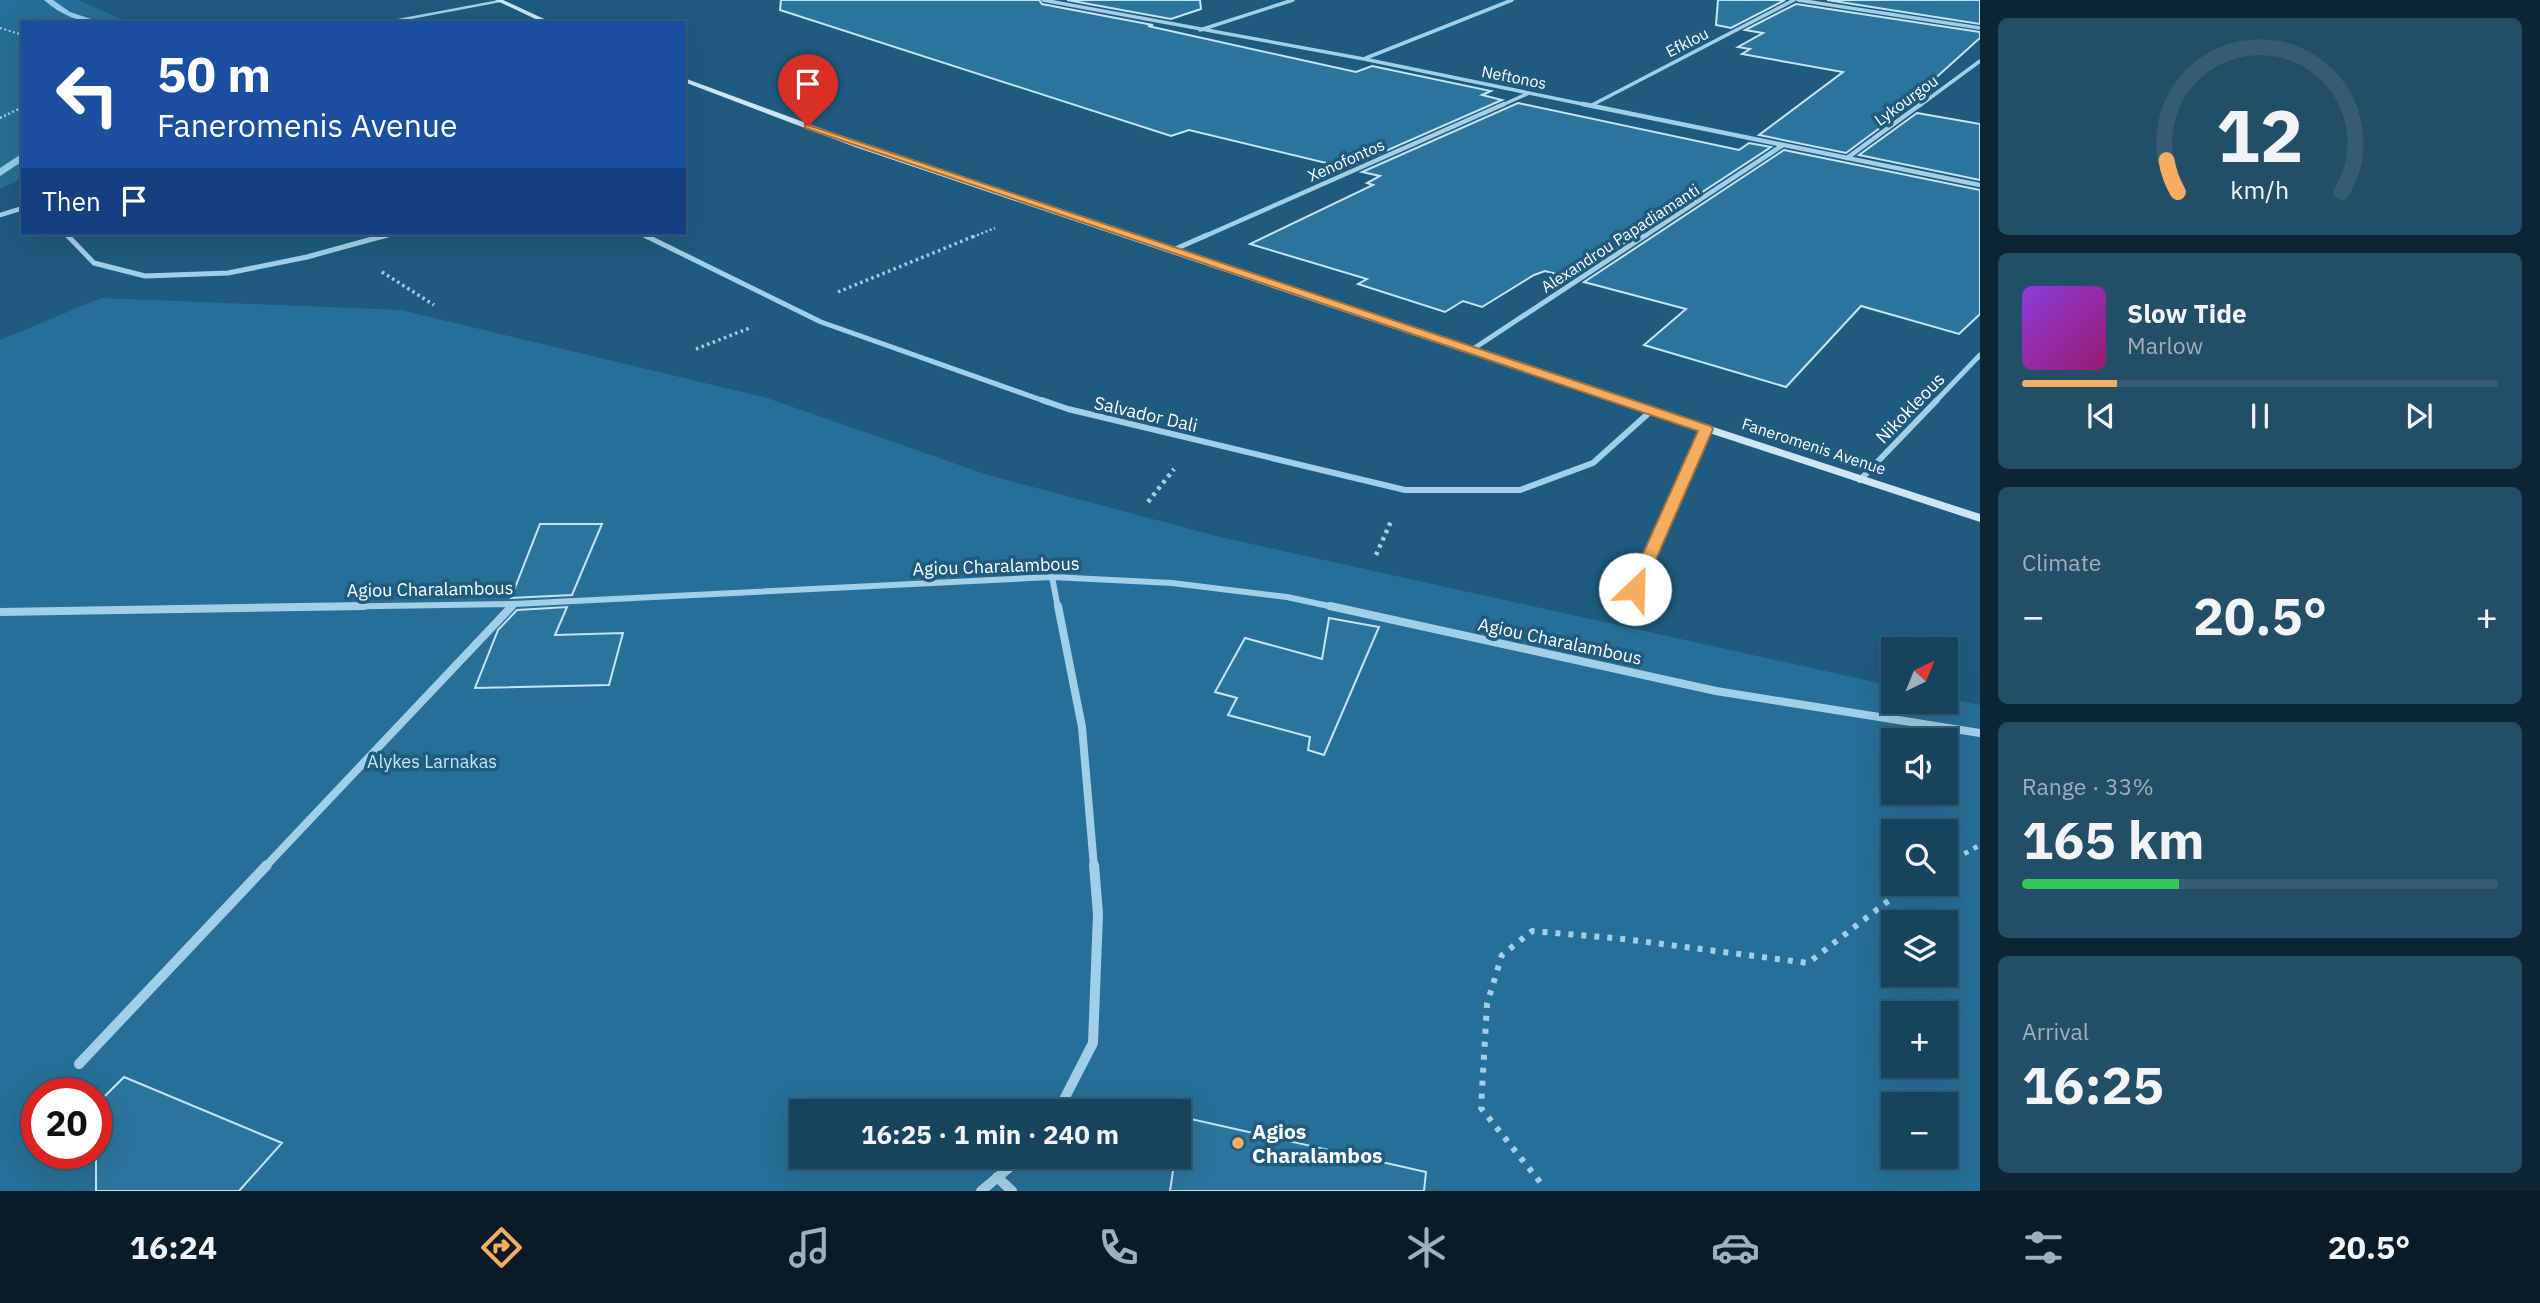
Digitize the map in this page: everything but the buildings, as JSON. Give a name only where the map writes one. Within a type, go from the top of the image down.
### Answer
[{"type":"main road","points":[[499,0],[546,21]]},
{"type":"main road","name":"Faneromenis Avenue","points":[[686,81],[858,145],[1470,351],[1980,518]]},
{"type":"street","name":"Neftonos","points":[[1043,0],[1364,59],[1980,185]]},
{"type":"street","points":[[1199,30],[1293,0]]},
{"type":"street","points":[[1364,59],[1512,0]]},
{"type":"street","points":[[1796,0],[1980,27]]},
{"type":"street","name":"Efklou","points":[[1591,105],[1796,0]]},
{"type":"street","name":"Lykourgou","points":[[1847,158],[1980,61]]},
{"type":"street","name":"Xenofontos","points":[[1173,250],[1529,92]]},
{"type":"street","name":"Alexandrou Papadiamanti","points":[[1470,351],[1783,145]]},
{"type":"street","points":[[0,215],[21,209]]},
{"type":"street","points":[[67,235],[94,263],[145,275],[228,273],[388,235]]},
{"type":"street","name":"Salvador Dali","points":[[644,235],[821,322],[1068,410],[1405,490],[1520,490],[1593,463],[1651,411]]},
{"type":"street","name":"Nikokleous","points":[[1860,480],[1980,355]]},
{"type":"street","points":[[1052,577],[1082,727],[1098,914],[1093,1043],[1064,1099]]},
{"type":"street","name":"Agiou Charalambous","points":[[0,612],[514,604],[1052,577],[1172,583],[1287,597],[1716,691],[1980,733]]},
{"type":"street","points":[[79,1064],[514,604]]},
{"type":"street","points":[[981,1191],[1008,1169]]},
{"type":"street","points":[[998,1177],[1012,1191]]},
{"type":"lane","points":[[393,21],[499,0]]},
{"type":"lane","points":[[1635,589],[1706,429]]},
{"type":"path","points":[[0,28],[21,34]]},
{"type":"path","points":[[0,118],[21,108]]},
{"type":"path","points":[[696,349],[1002,225]]},
{"type":"path","points":[[343,247],[434,305]]},
{"type":"path","points":[[1958,857],[1980,845]]},
{"type":"path","points":[[1540,1182],[1481,1108],[1487,1004],[1502,955],[1531,931],[1624,939],[1808,963],[1895,896]]},
{"type":"green space","points":[[0,0],[78,0],[125,21],[21,21],[21,179],[0,189]]},
{"type":"green space","name":"Alykes Larnakas","points":[[101,298],[401,310],[767,398],[988,475],[1220,537],[1881,683],[1881,714],[1958,714],[1958,700],[1980,705],[1980,1191],[0,1191],[0,340]]},
{"type":"waterway","points":[[48,0],[67,14],[92,21]]},
{"type":"waterway","points":[[0,173],[21,157]]},
{"type":"place","name":"Agios Charalambos","points":[[1238,1143]]},
{"type":"route","points":[[808,126],[1706,429],[1635,589]]}]
